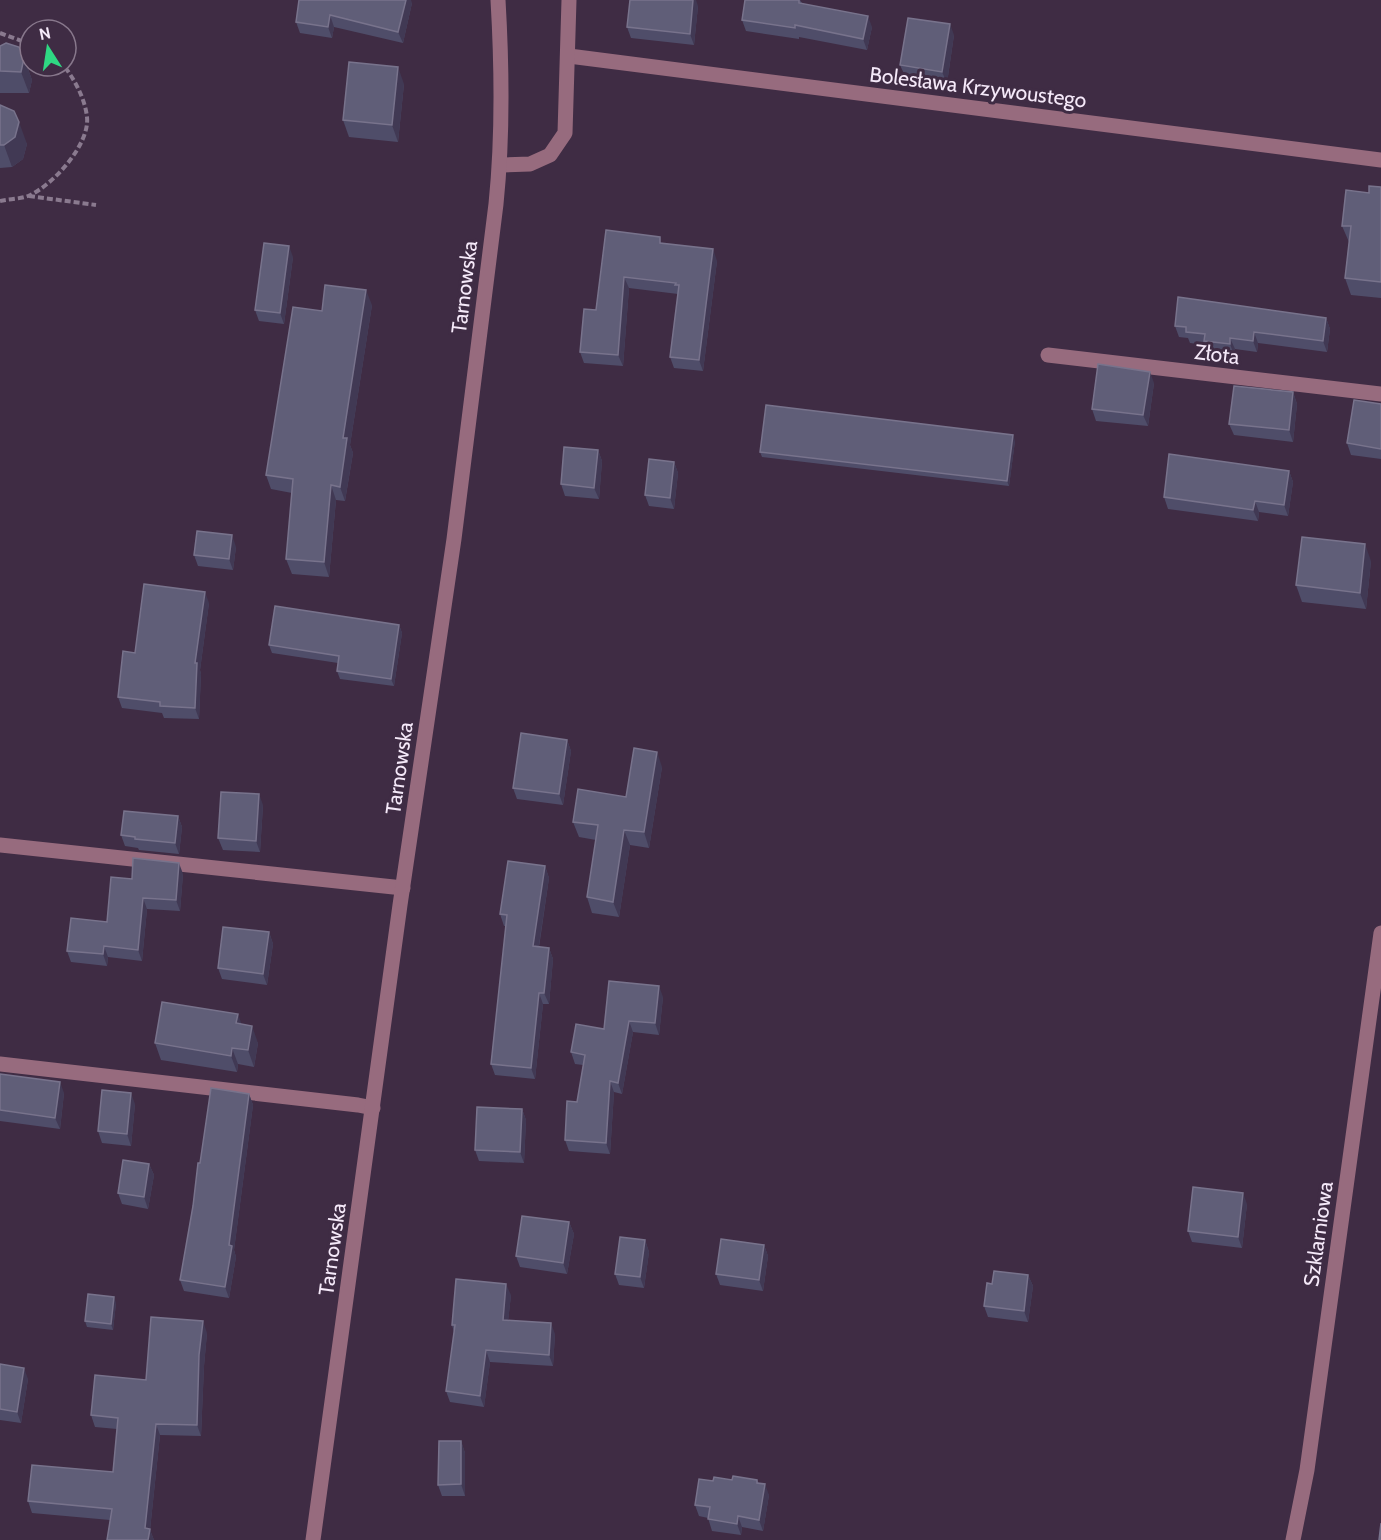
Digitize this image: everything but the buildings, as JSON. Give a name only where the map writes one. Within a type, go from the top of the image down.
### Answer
[{"type":"street","name":"Tarnowska","points":[[313,1540],[403,888],[454,539],[500,165],[502,72],[498,0]]},
{"type":"street","points":[[500,165],[531,164],[550,155],[565,133],[569,0]]},
{"type":"street","name":"Bolesława Krzywoustego","points":[[569,56],[1381,160]]},
{"type":"street","name":"Złota","points":[[1048,355],[1381,394]]},
{"type":"street","points":[[0,844],[403,888]]},
{"type":"street","name":"Szklarniowa","points":[[1293,1540],[1307,1470],[1381,933]]},
{"type":"street","points":[[0,1064],[373,1108]]},
{"type":"path","points":[[0,33],[18,40]]},
{"type":"path","points":[[28,196],[57,176],[76,154],[86,128],[87,118],[79,91],[71,78]]},
{"type":"path","points":[[0,201],[28,196],[96,205]]}]
